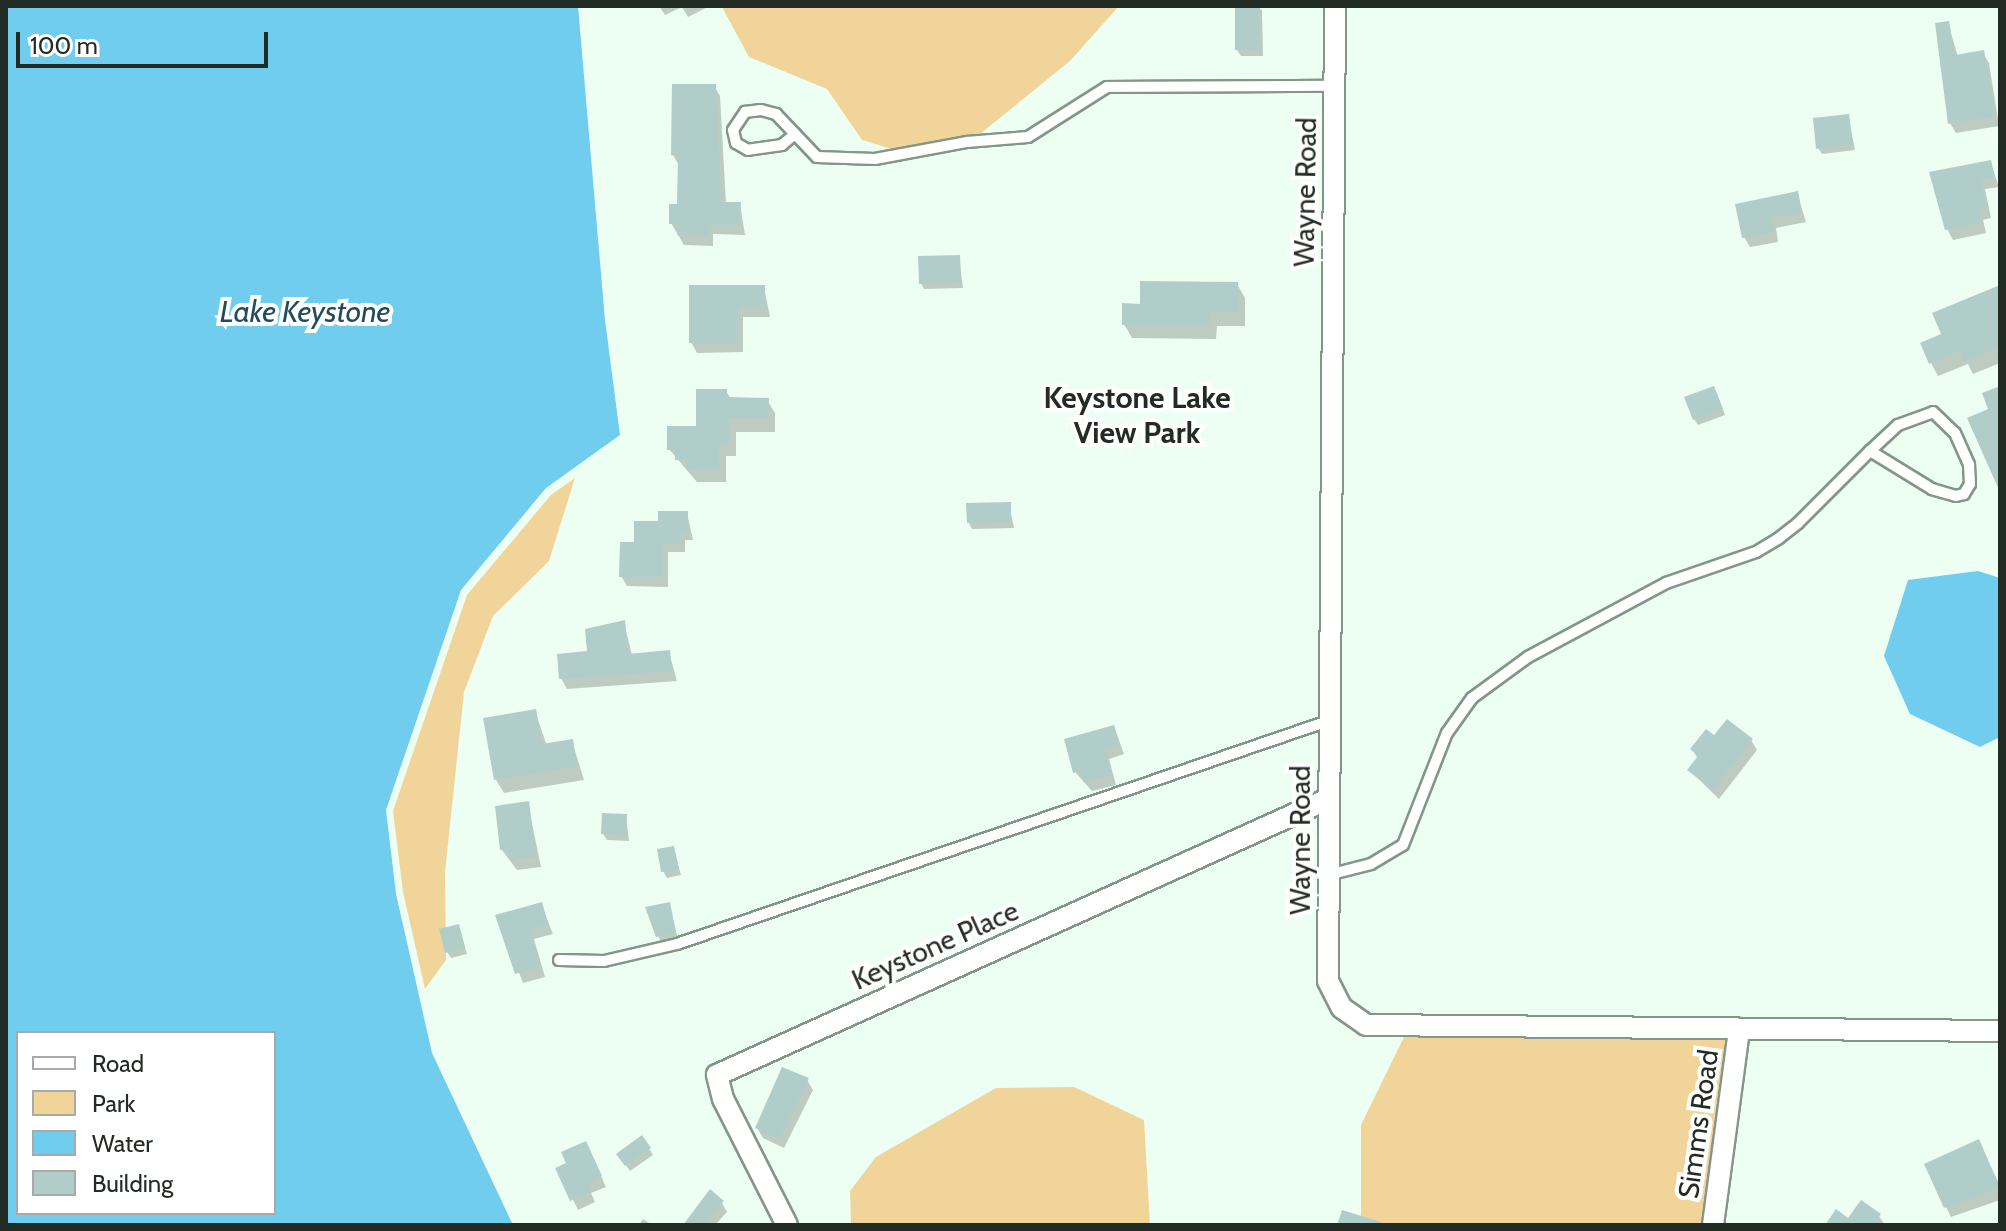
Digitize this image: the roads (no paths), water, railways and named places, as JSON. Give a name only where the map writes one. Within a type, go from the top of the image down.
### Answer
[{"type":"street","name":"Wayne Road","points":[[1335,6],[1328,981],[1342,1008],[1366,1025],[2000,1031]]},
{"type":"street","name":"Keystone Place","points":[[787,1225],[723,1099],[717,1075],[1328,799]]},
{"type":"street","name":"Simms Road","points":[[1713,1225],[1739,1029]]},
{"type":"lane","points":[[795,134],[782,145],[748,150],[736,143],[733,130],[745,112],[761,110],[776,114],[817,157],[875,159],[967,142],[1028,137],[1107,87],[1334,86]]},
{"type":"lane","points":[[1328,875],[1371,864],[1403,845],[1447,733],[1472,698],[1528,657],[1666,583],[1756,552],[1779,538],[1870,451],[1898,425],[1933,412],[1955,433],[1969,465],[1970,484],[1956,496],[1932,489],[1870,451]]},
{"type":"lane","points":[[559,960],[604,961],[677,944],[1328,721]]},
{"type":"water","name":"Lake Keystone","points":[[6,6],[578,6],[605,320],[620,435],[546,488],[461,590],[386,810],[396,894],[432,1053],[513,1225],[6,1225]]},
{"type":"water","points":[[1978,571],[2000,578],[2000,737],[1980,747],[1910,714],[1884,656],[1908,580]]},
{"type":"district","name":"Keystone Lake View Park","points":[[1137,415]]}]
